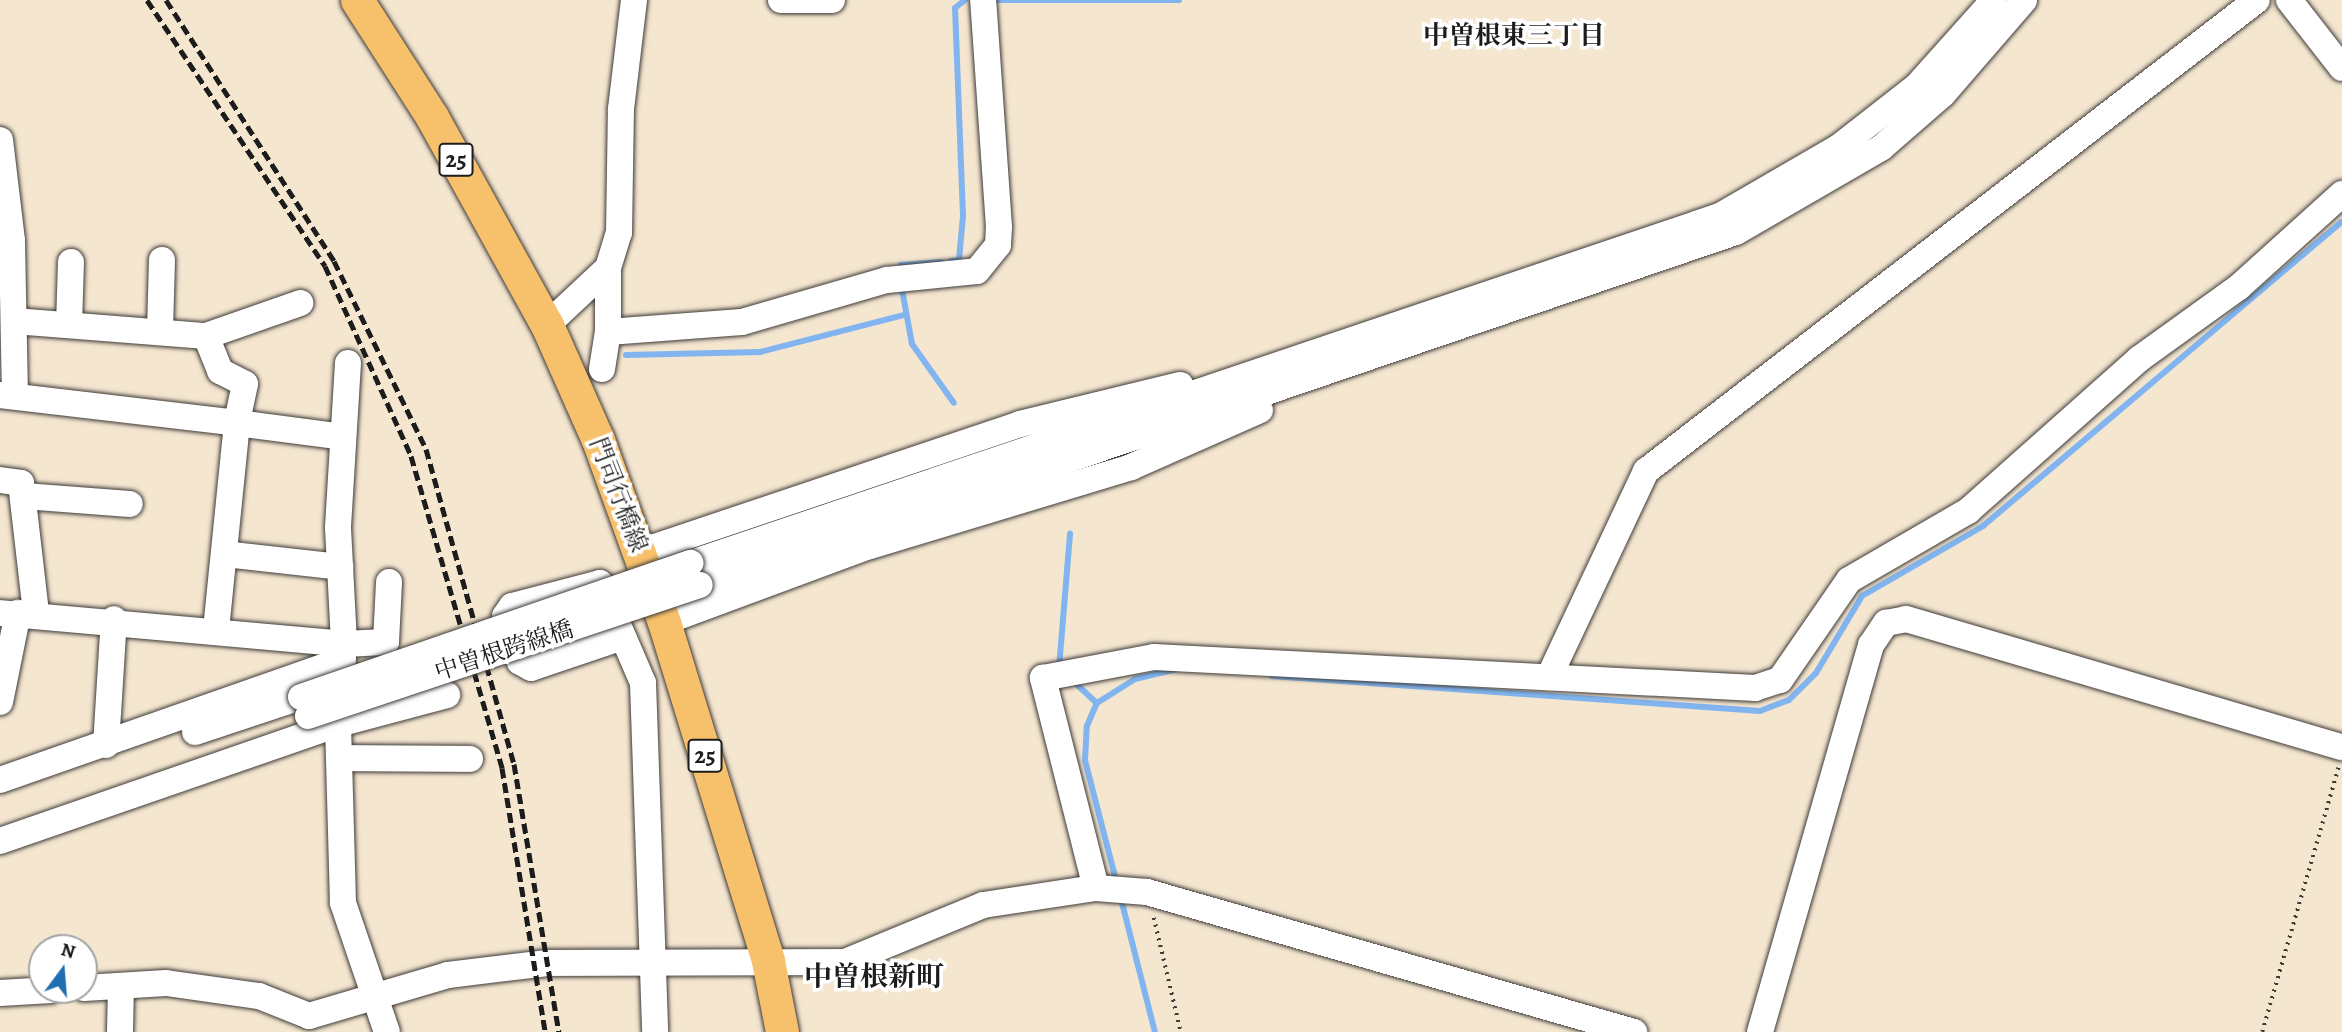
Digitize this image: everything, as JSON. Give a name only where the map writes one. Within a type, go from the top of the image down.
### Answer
[{"type":"main road","name":"門司行橋線","points":[[357,0],[432,117],[547,325],[640,552],[664,622],[768,961],[782,1032]]},
{"type":"street","points":[[602,369],[608,332],[608,268],[619,233],[621,109],[634,0]]},
{"type":"street","points":[[780,0],[832,0]]},
{"type":"street","points":[[664,622],[870,546],[1201,441],[1332,361],[1645,244],[1781,184],[1917,86],[1994,0]]},
{"type":"street","points":[[640,552],[1020,424],[1332,361],[1668,259],[1809,194],[1881,148],[1943,94],[2024,0]]},
{"type":"street","points":[[1549,677],[1646,471],[2257,0]]},
{"type":"street","points":[[2289,0],[2342,68]]},
{"type":"street","points":[[608,332],[742,322],[887,280],[977,271],[998,245],[984,7]]},
{"type":"street","points":[[0,140],[14,321],[8,396],[343,437]]},
{"type":"street","points":[[1100,888],[1043,678],[1154,657],[1755,688],[1780,680],[1849,580],[1968,511],[2139,359],[2239,287],[2342,194]]},
{"type":"street","points":[[160,331],[162,260]]},
{"type":"street","points":[[69,325],[71,262]]},
{"type":"street","points":[[547,325],[608,268]]},
{"type":"street","points":[[14,321],[205,336],[300,303]]},
{"type":"street","points":[[205,336],[220,371],[245,384],[237,423],[216,630]]},
{"type":"street","name":"中曽根跨線橋","points":[[305,706],[1332,361]]},
{"type":"street","points":[[348,363],[340,567],[344,652],[338,724],[343,903],[376,991],[387,1032]]},
{"type":"street","points":[[0,480],[21,482],[24,496],[18,613],[0,702]]},
{"type":"street","points":[[24,496],[130,504]]},
{"type":"street","points":[[225,554],[340,567]]},
{"type":"street","points":[[0,780],[106,745],[344,652],[386,642],[389,582]]},
{"type":"street","points":[[18,613],[114,619],[216,630],[344,652]]},
{"type":"street","points":[[106,745],[114,619]]},
{"type":"street","points":[[1760,1032],[1871,645],[1886,623],[1906,619],[2342,747]]},
{"type":"street","points":[[623,637],[643,682],[650,959],[655,1032]]},
{"type":"street","points":[[0,841],[338,724],[447,695]]},
{"type":"street","points":[[0,796],[305,706]]},
{"type":"street","points":[[0,824],[305,706]]},
{"type":"street","points":[[341,758],[470,758]]},
{"type":"street","points":[[98,987],[166,983],[243,992],[309,1016],[376,991],[448,975],[650,959],[845,962],[983,905],[1100,888],[1140,891],[1634,1032]]},
{"type":"street","points":[[120,1032],[121,986]]},
{"type":"street","points":[[0,993],[28,991]]},
{"type":"path","points":[[2262,1032],[2342,753]]},
{"type":"path","points":[[1140,891],[1181,1032]]},
{"type":"waterway","points":[[951,261],[959,260],[963,216],[955,8],[965,0]]},
{"type":"waterway","points":[[989,0],[1179,0]]},
{"type":"waterway","points":[[1272,676],[1760,711],[1789,700],[1816,673],[1862,596],[1983,526],[2342,222]]},
{"type":"waterway","points":[[901,273],[901,265],[941,262]]},
{"type":"waterway","points":[[901,284],[912,344],[954,403]]},
{"type":"waterway","points":[[626,355],[760,352],[904,315]]},
{"type":"waterway","points":[[1059,668],[1070,533]]},
{"type":"waterway","points":[[1117,884],[1085,760],[1087,726],[1097,703],[1135,679],[1177,669]]},
{"type":"waterway","points":[[1072,680],[1097,703]]},
{"type":"waterway","points":[[1120,895],[1155,1032]]},
{"type":"railway","points":[[147,0],[325,266],[411,456],[502,768],[545,1032]]},
{"type":"railway","points":[[166,0],[334,261],[426,449],[514,764],[559,1032]]},
{"type":"district","name":"中曽根東三丁目","points":[[1514,36]]},
{"type":"district","name":"中曽根新町","points":[[874,977]]}]
